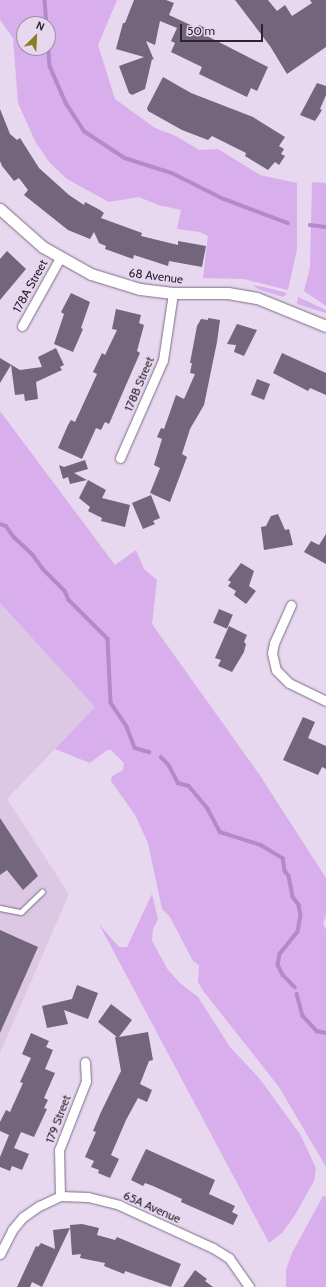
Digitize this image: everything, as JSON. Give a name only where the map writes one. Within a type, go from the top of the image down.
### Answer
[{"type":"street","name":"68 Avenue","points":[[0,209],[27,234],[60,258],[91,274],[124,285],[173,293],[228,293],[258,298],[326,326]]},
{"type":"street","name":"178A Street","points":[[22,326],[60,258]]},
{"type":"street","name":"178B Street","points":[[120,458],[163,360],[173,293]]},
{"type":"street","points":[[291,605],[274,643],[272,653],[276,670],[289,684],[326,701]]},
{"type":"street","name":"179 Street","points":[[60,1196],[59,1150],[86,1081],[85,1062]]},
{"type":"street","points":[[0,1254],[12,1230],[23,1217],[60,1196]]},
{"type":"street","name":"65A Avenue","points":[[60,1196],[88,1197],[109,1202],[213,1248],[229,1258],[249,1287]]},
{"type":"lane","points":[[0,908],[21,912],[42,892]]},
{"type":"shaded area","points":[[0,0],[117,0],[98,45],[115,99],[155,128],[176,136],[199,150],[218,149],[260,175],[297,183],[297,249],[288,290],[244,279],[203,278],[208,236],[200,232],[177,229],[181,210],[158,205],[139,197],[109,202],[67,179],[50,163],[36,143],[18,103],[13,38],[0,20]]},
{"type":"shaded area","points":[[312,182],[326,183],[326,306],[304,291],[310,267]]},
{"type":"shaded area","points":[[253,285],[287,293],[283,297],[258,289]]},
{"type":"shaded area","points":[[298,297],[326,310],[326,313],[297,304]]},
{"type":"shaded area","points":[[0,411],[115,565],[136,550],[144,569],[157,580],[152,624],[259,774],[326,878],[326,915],[323,924],[326,929],[326,1167],[279,1087],[204,992],[198,982],[199,965],[193,961],[170,917],[162,909],[148,843],[135,815],[111,781],[112,776],[123,770],[124,763],[111,750],[107,750],[90,763],[55,749],[95,707],[0,603]]},
{"type":"shaded area","points":[[0,603],[95,707],[7,799],[69,894],[0,1053]]},
{"type":"shaded area","points":[[152,894],[158,919],[153,929],[152,941],[168,970],[180,983],[198,997],[230,1047],[259,1078],[300,1134],[316,1168],[314,1181],[295,1215],[282,1233],[269,1243],[99,924],[119,947],[127,947]]},
{"type":"shaded area","points":[[323,1196],[326,1197],[326,1287],[286,1287],[286,1270],[292,1253]]},
{"type":"building","points":[[134,0],[166,0],[174,3],[169,15],[197,28],[199,25],[210,30],[207,36],[268,67],[257,91],[251,88],[247,97],[199,74],[202,67],[171,52],[175,43],[171,41],[177,28],[160,21],[155,45],[146,41],[154,60],[152,59],[145,89],[132,95],[129,93],[119,66],[144,57],[116,49],[123,23],[125,23]]},
{"type":"building","points":[[235,0],[268,0],[277,11],[285,5],[292,16],[312,3],[310,0],[326,0],[326,47],[287,74],[270,46]]},
{"type":"building","points":[[163,77],[191,93],[253,117],[285,137],[279,146],[284,149],[281,154],[285,156],[279,165],[275,162],[268,170],[245,156],[246,153],[212,136],[208,140],[182,130],[148,111],[147,108]]},
{"type":"building","points":[[317,83],[326,86],[326,95],[320,109],[322,110],[315,121],[300,115]]},
{"type":"building","points":[[0,109],[10,134],[17,140],[20,138],[39,168],[69,195],[84,205],[85,202],[100,210],[104,213],[101,218],[142,233],[141,236],[178,245],[178,241],[206,246],[202,267],[169,261],[168,266],[134,255],[133,259],[105,249],[106,246],[99,243],[94,232],[90,239],[68,230],[24,195],[28,190],[19,178],[14,181],[2,166],[0,161]]},
{"type":"building","points":[[7,251],[26,269],[0,300],[0,259]]},
{"type":"building","points":[[71,293],[90,302],[81,328],[83,329],[73,352],[54,344],[64,314],[61,312]]},
{"type":"building","points":[[116,309],[141,315],[139,323],[144,325],[137,351],[140,353],[109,424],[105,422],[101,430],[96,428],[82,459],[58,448],[71,420],[75,422],[97,374],[93,372],[102,353],[105,355],[117,330],[112,329]]},
{"type":"building","points":[[208,318],[220,320],[204,405],[190,429],[182,454],[187,457],[170,502],[150,493],[160,468],[154,465],[162,439],[157,437],[161,428],[164,429],[176,395],[184,399],[195,374],[190,373],[192,363],[190,363],[197,326],[201,319],[208,320]]},
{"type":"building","points":[[237,324],[257,330],[244,356],[234,352],[236,345],[227,344]]},
{"type":"building","points":[[56,348],[64,365],[60,367],[62,370],[36,382],[38,399],[25,401],[24,394],[15,395],[11,365],[0,383],[0,358],[20,370],[42,367],[38,357]]},
{"type":"building","points":[[282,353],[326,373],[326,395],[310,388],[308,391],[273,373]]},
{"type":"building","points":[[257,379],[270,384],[264,400],[251,395]]},
{"type":"building","points":[[85,460],[88,469],[74,473],[87,480],[70,484],[68,477],[63,479],[59,465],[64,467]]},
{"type":"building","points":[[88,480],[106,490],[102,498],[130,505],[125,527],[101,521],[102,518],[88,511],[90,507],[79,498]]},
{"type":"building","points":[[151,495],[160,518],[153,521],[155,524],[143,529],[132,503]]},
{"type":"building","points":[[278,514],[285,530],[289,529],[293,545],[264,550],[261,527],[266,526],[271,516]]},
{"type":"building","points":[[326,534],[326,564],[304,552],[311,541],[319,545]]},
{"type":"building","points":[[241,563],[254,571],[249,586],[256,591],[246,604],[234,595],[236,591],[228,586],[231,582],[228,580]]},
{"type":"building","points":[[219,609],[233,615],[227,629],[213,623]]},
{"type":"building","points":[[229,626],[247,635],[244,642],[246,644],[244,652],[232,672],[218,666],[221,660],[215,658]]},
{"type":"building","points":[[303,717],[315,722],[308,738],[326,746],[326,769],[322,767],[318,775],[283,760]]},
{"type":"building","points":[[0,818],[38,876],[23,890],[7,870],[0,875]]},
{"type":"building","points":[[0,930],[38,947],[0,1033]]},
{"type":"building","points":[[77,985],[98,993],[88,1019],[64,1010],[68,1024],[47,1028],[42,1006],[72,999]]},
{"type":"building","points":[[111,1004],[132,1020],[119,1037],[148,1032],[153,1060],[149,1061],[140,1084],[152,1090],[147,1102],[138,1098],[126,1120],[111,1155],[119,1159],[110,1178],[98,1173],[99,1170],[91,1167],[94,1161],[85,1157],[96,1132],[93,1131],[121,1071],[115,1037],[117,1037],[98,1022]]},
{"type":"building","points":[[31,1033],[49,1041],[46,1047],[53,1050],[45,1069],[55,1073],[44,1098],[48,1100],[44,1108],[47,1109],[34,1137],[21,1132],[14,1148],[29,1154],[22,1170],[12,1166],[10,1171],[0,1167],[0,1157],[9,1135],[0,1131],[0,1122],[6,1110],[10,1112],[23,1083],[20,1082],[31,1058],[22,1054]]},
{"type":"building","points":[[146,1149],[215,1180],[209,1194],[235,1206],[232,1212],[238,1215],[233,1225],[181,1202],[182,1199],[153,1186],[145,1183],[143,1186],[131,1180]]},
{"type":"building","points":[[82,1224],[99,1228],[97,1235],[115,1240],[117,1237],[181,1264],[171,1287],[125,1271],[124,1274],[104,1266],[105,1263],[80,1258],[81,1254],[72,1255],[70,1225]]},
{"type":"building","points":[[70,1228],[42,1287],[32,1282],[30,1287],[17,1287],[36,1246],[38,1247],[41,1243],[55,1249],[53,1230]]},
{"type":"building","points":[[195,1270],[207,1279],[205,1281],[213,1287],[183,1287]]},
{"type":"waterway","points":[[45,0],[50,66],[66,103],[84,131],[125,158],[172,173],[224,199],[288,223]]},
{"type":"waterway","points":[[310,225],[326,227]]},
{"type":"waterway","points":[[0,524],[6,526],[14,537],[33,555],[43,569],[65,591],[69,600],[108,639],[111,703],[127,727],[135,748],[149,752]]},
{"type":"waterway","points":[[161,757],[169,765],[178,783],[189,786],[208,809],[220,832],[261,845],[283,858],[285,871],[289,876],[293,897],[299,905],[301,915],[298,932],[280,954],[278,965],[283,975],[295,987]]},
{"type":"waterway","points":[[297,994],[303,1016],[317,1031],[326,1033]]}]
